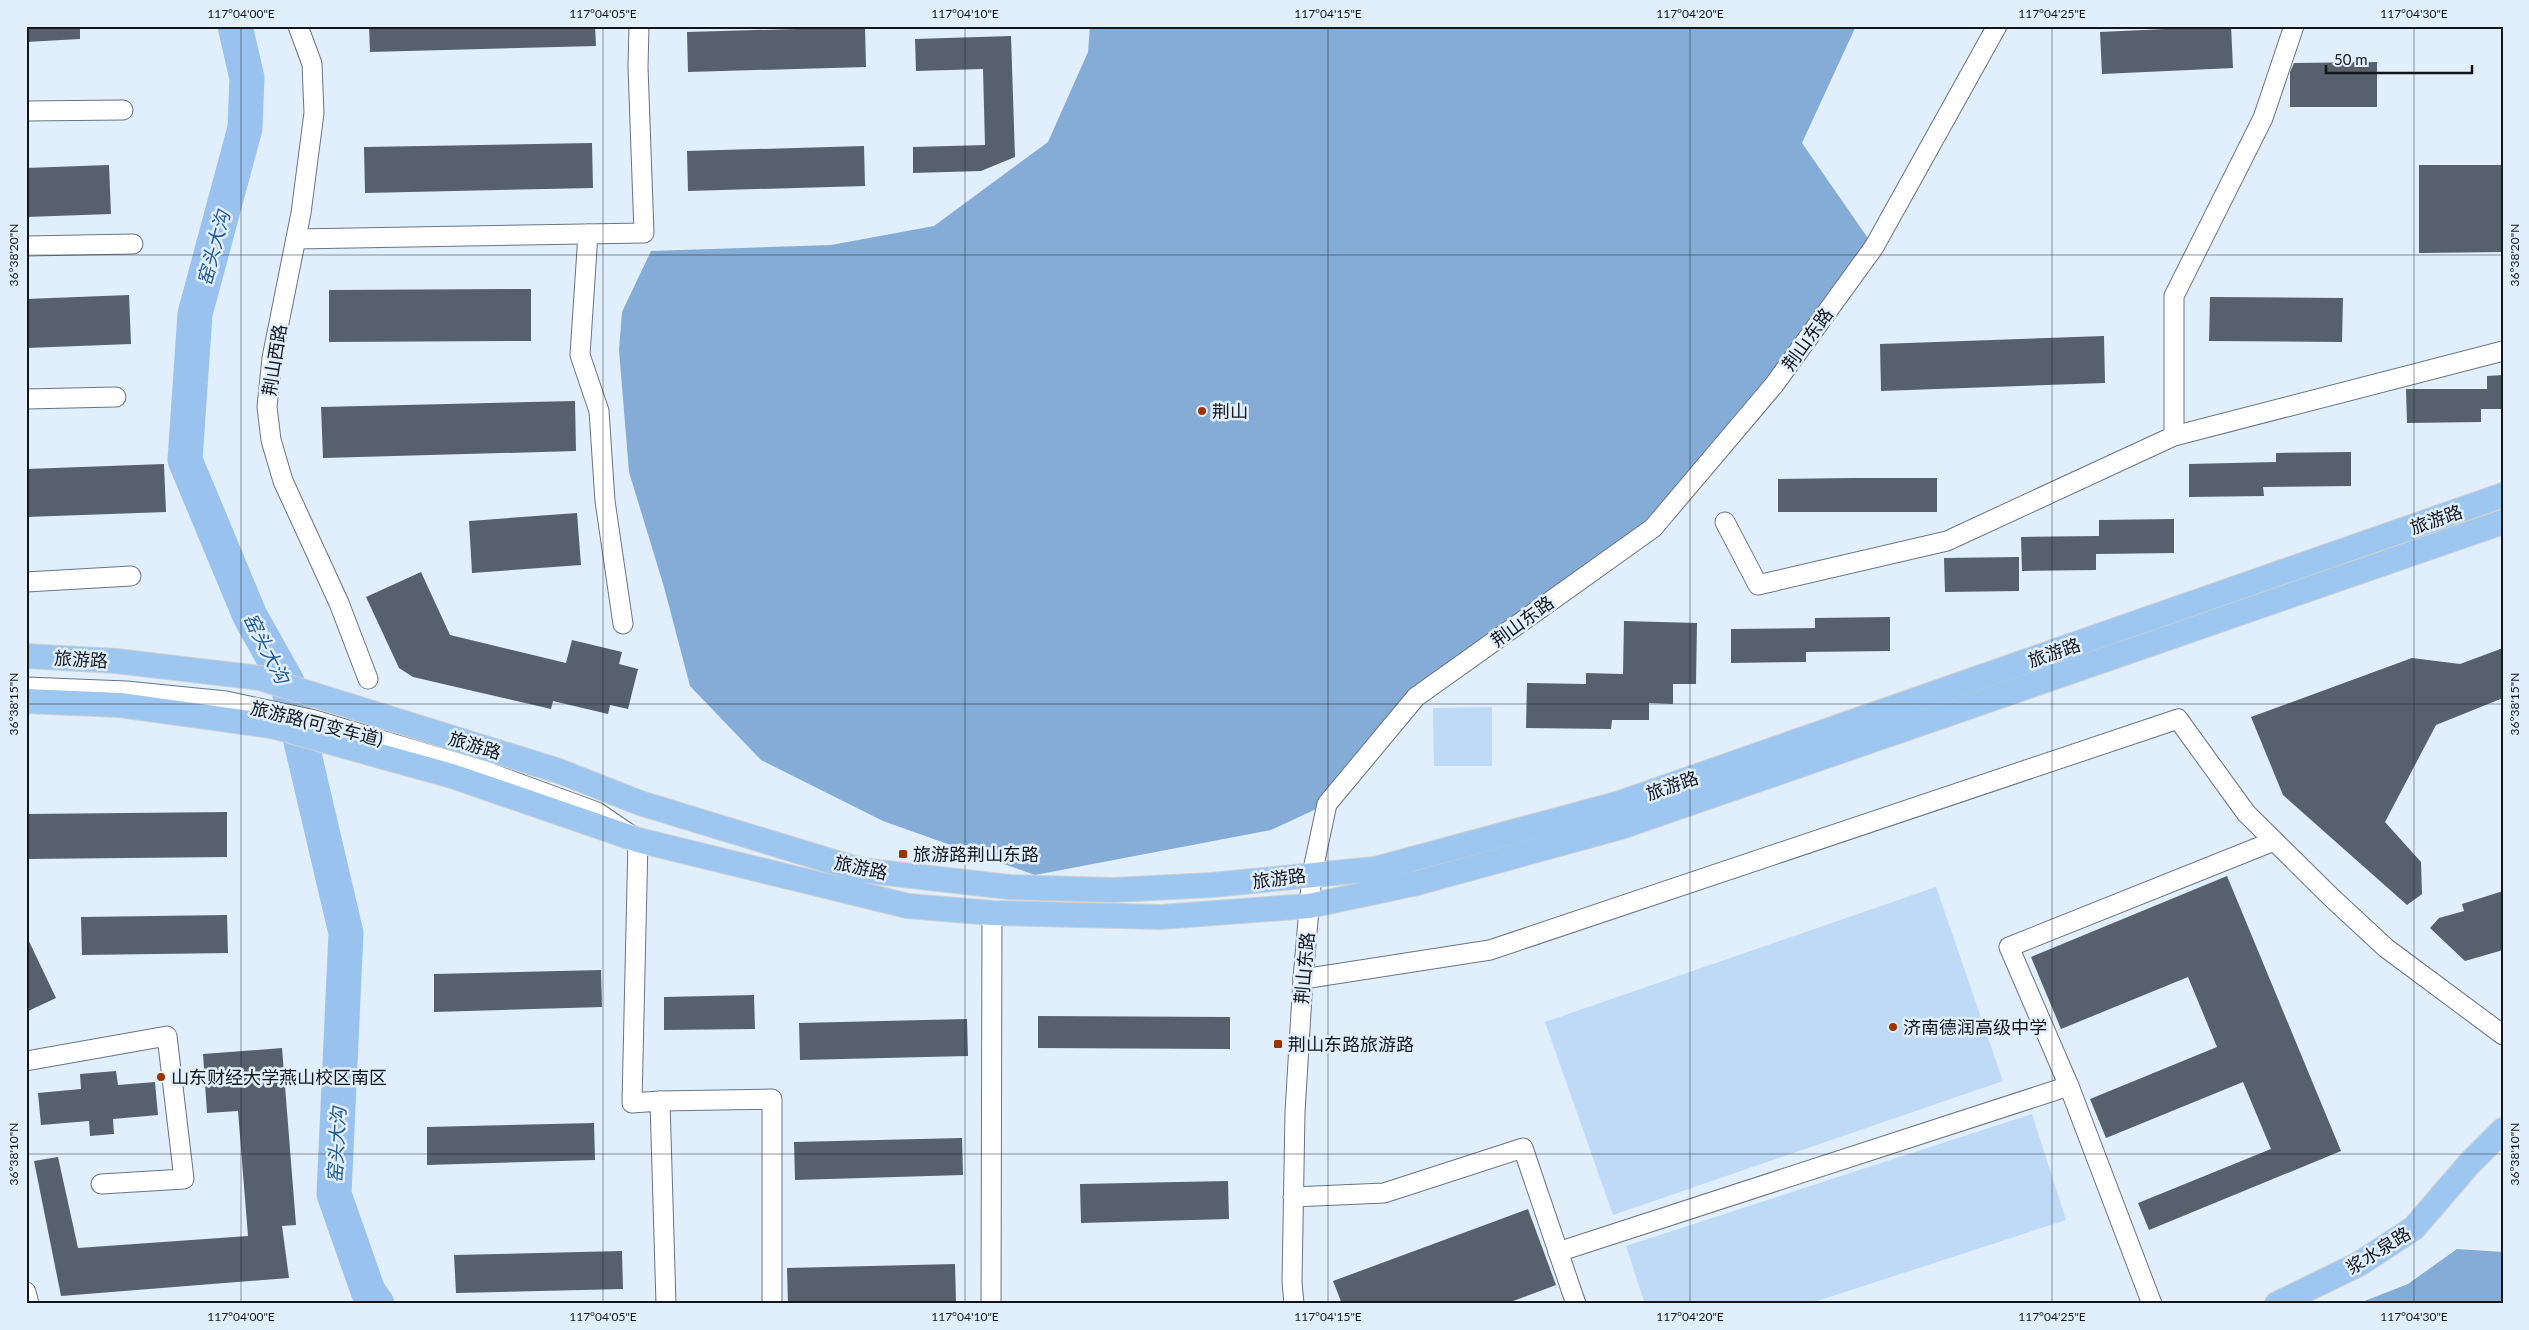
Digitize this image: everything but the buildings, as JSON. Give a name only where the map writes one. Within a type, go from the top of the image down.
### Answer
[{"type":"main road","name":"旅游路","points":[[26,656],[116,661],[260,678],[559,771],[640,803],[860,870],[1009,887],[1113,890],[1212,885],[1375,869],[1620,803],[2503,495]]},
{"type":"main road","name":"旅游路","points":[[26,701],[120,705],[272,726],[452,776],[638,840],[908,906],[992,913],[1151,918],[1309,906],[1418,882],[1621,827],[2503,522]]},
{"type":"main road","name":"浆水泉路","points":[[2278,1304],[2359,1264],[2414,1228],[2469,1164],[2503,1130]]},
{"type":"street","name":"荆山西路","points":[[298,26],[312,64],[314,113],[296,239],[272,358],[267,407],[271,440],[283,481],[339,603],[368,679]]},
{"type":"street","points":[[296,239],[644,233],[638,68],[639,26]]},
{"type":"street","name":"荆山东路","points":[[1294,1304],[1292,1282],[1295,1112],[1303,979],[1312,874],[1328,804],[1416,697],[1653,528],[1774,384],[1874,247],[1997,26]]},
{"type":"street","points":[[2174,436],[2174,296],[2263,118],[2294,26]]},
{"type":"street","points":[[26,111],[123,110]]},
{"type":"street","points":[[588,234],[580,355],[600,411],[605,501],[623,624]]},
{"type":"street","points":[[26,246],[133,244]]},
{"type":"street","points":[[1725,522],[1758,585],[1946,541],[2174,436],[2503,351]]},
{"type":"street","points":[[26,399],[116,397]]},
{"type":"street","points":[[26,582],[131,576]]},
{"type":"street","name":"旅游路(可变车道)","points":[[26,687],[126,691],[226,701],[316,720],[485,771],[597,812],[638,840]]},
{"type":"street","points":[[1303,979],[1490,950],[2178,719],[2246,813],[2274,841],[2386,948],[2503,1034]]},
{"type":"street","points":[[597,812],[640,803]]},
{"type":"street","points":[[638,840],[632,1103],[772,1099],[772,1304]]},
{"type":"street","points":[[2152,1304],[2069,1086],[2009,947],[2274,841]]},
{"type":"street","points":[[991,1304],[992,913]]},
{"type":"street","points":[[26,1061],[167,1036],[184,1179],[101,1184]]},
{"type":"street","points":[[1558,1252],[2069,1086]]},
{"type":"street","points":[[660,1101],[666,1304]]},
{"type":"street","points":[[1293,1197],[1384,1194],[1523,1148],[1576,1304]]},
{"type":"street","points":[[26,1292],[29,1304]]},
{"type":"shaded area","points":[[1090,26],[1856,26],[1802,143],[1874,247],[1653,528],[1416,697],[1327,804],[1271,830],[1035,875],[883,821],[761,760],[690,686],[664,587],[629,472],[619,350],[622,312],[651,251],[831,245],[934,226],[1048,142],[1088,52]]},
{"type":"shaded area","points":[[1492,707],[1492,766],[1434,766],[1433,708]]},
{"type":"shaded area","points":[[1936,887],[2003,1081],[1613,1215],[1545,1022]]},
{"type":"shaded area","points":[[2032,1114],[2066,1220],[1808,1304],[1645,1304],[1626,1246]]},
{"type":"shaded area","points":[[2457,1249],[2503,1252],[2503,1304],[2357,1304],[2408,1284]]},
{"type":"waterway","name":"窑头大沟","points":[[235,26],[247,78],[245,128],[195,314],[185,460],[250,616],[287,682],[346,933],[334,1194],[368,1291],[377,1304]]},
{"type":"place","name":"荆山","points":[[1202,411]]},
{"type":"place","name":"旅游路荆山东路","points":[[903,854]]},
{"type":"place","name":"济南德润高级中学","points":[[1893,1027]]},
{"type":"place","name":"荆山东路旅游路","points":[[1278,1044]]},
{"type":"place","name":"山东财经大学燕山校区南区","points":[[161,1077]]}]
